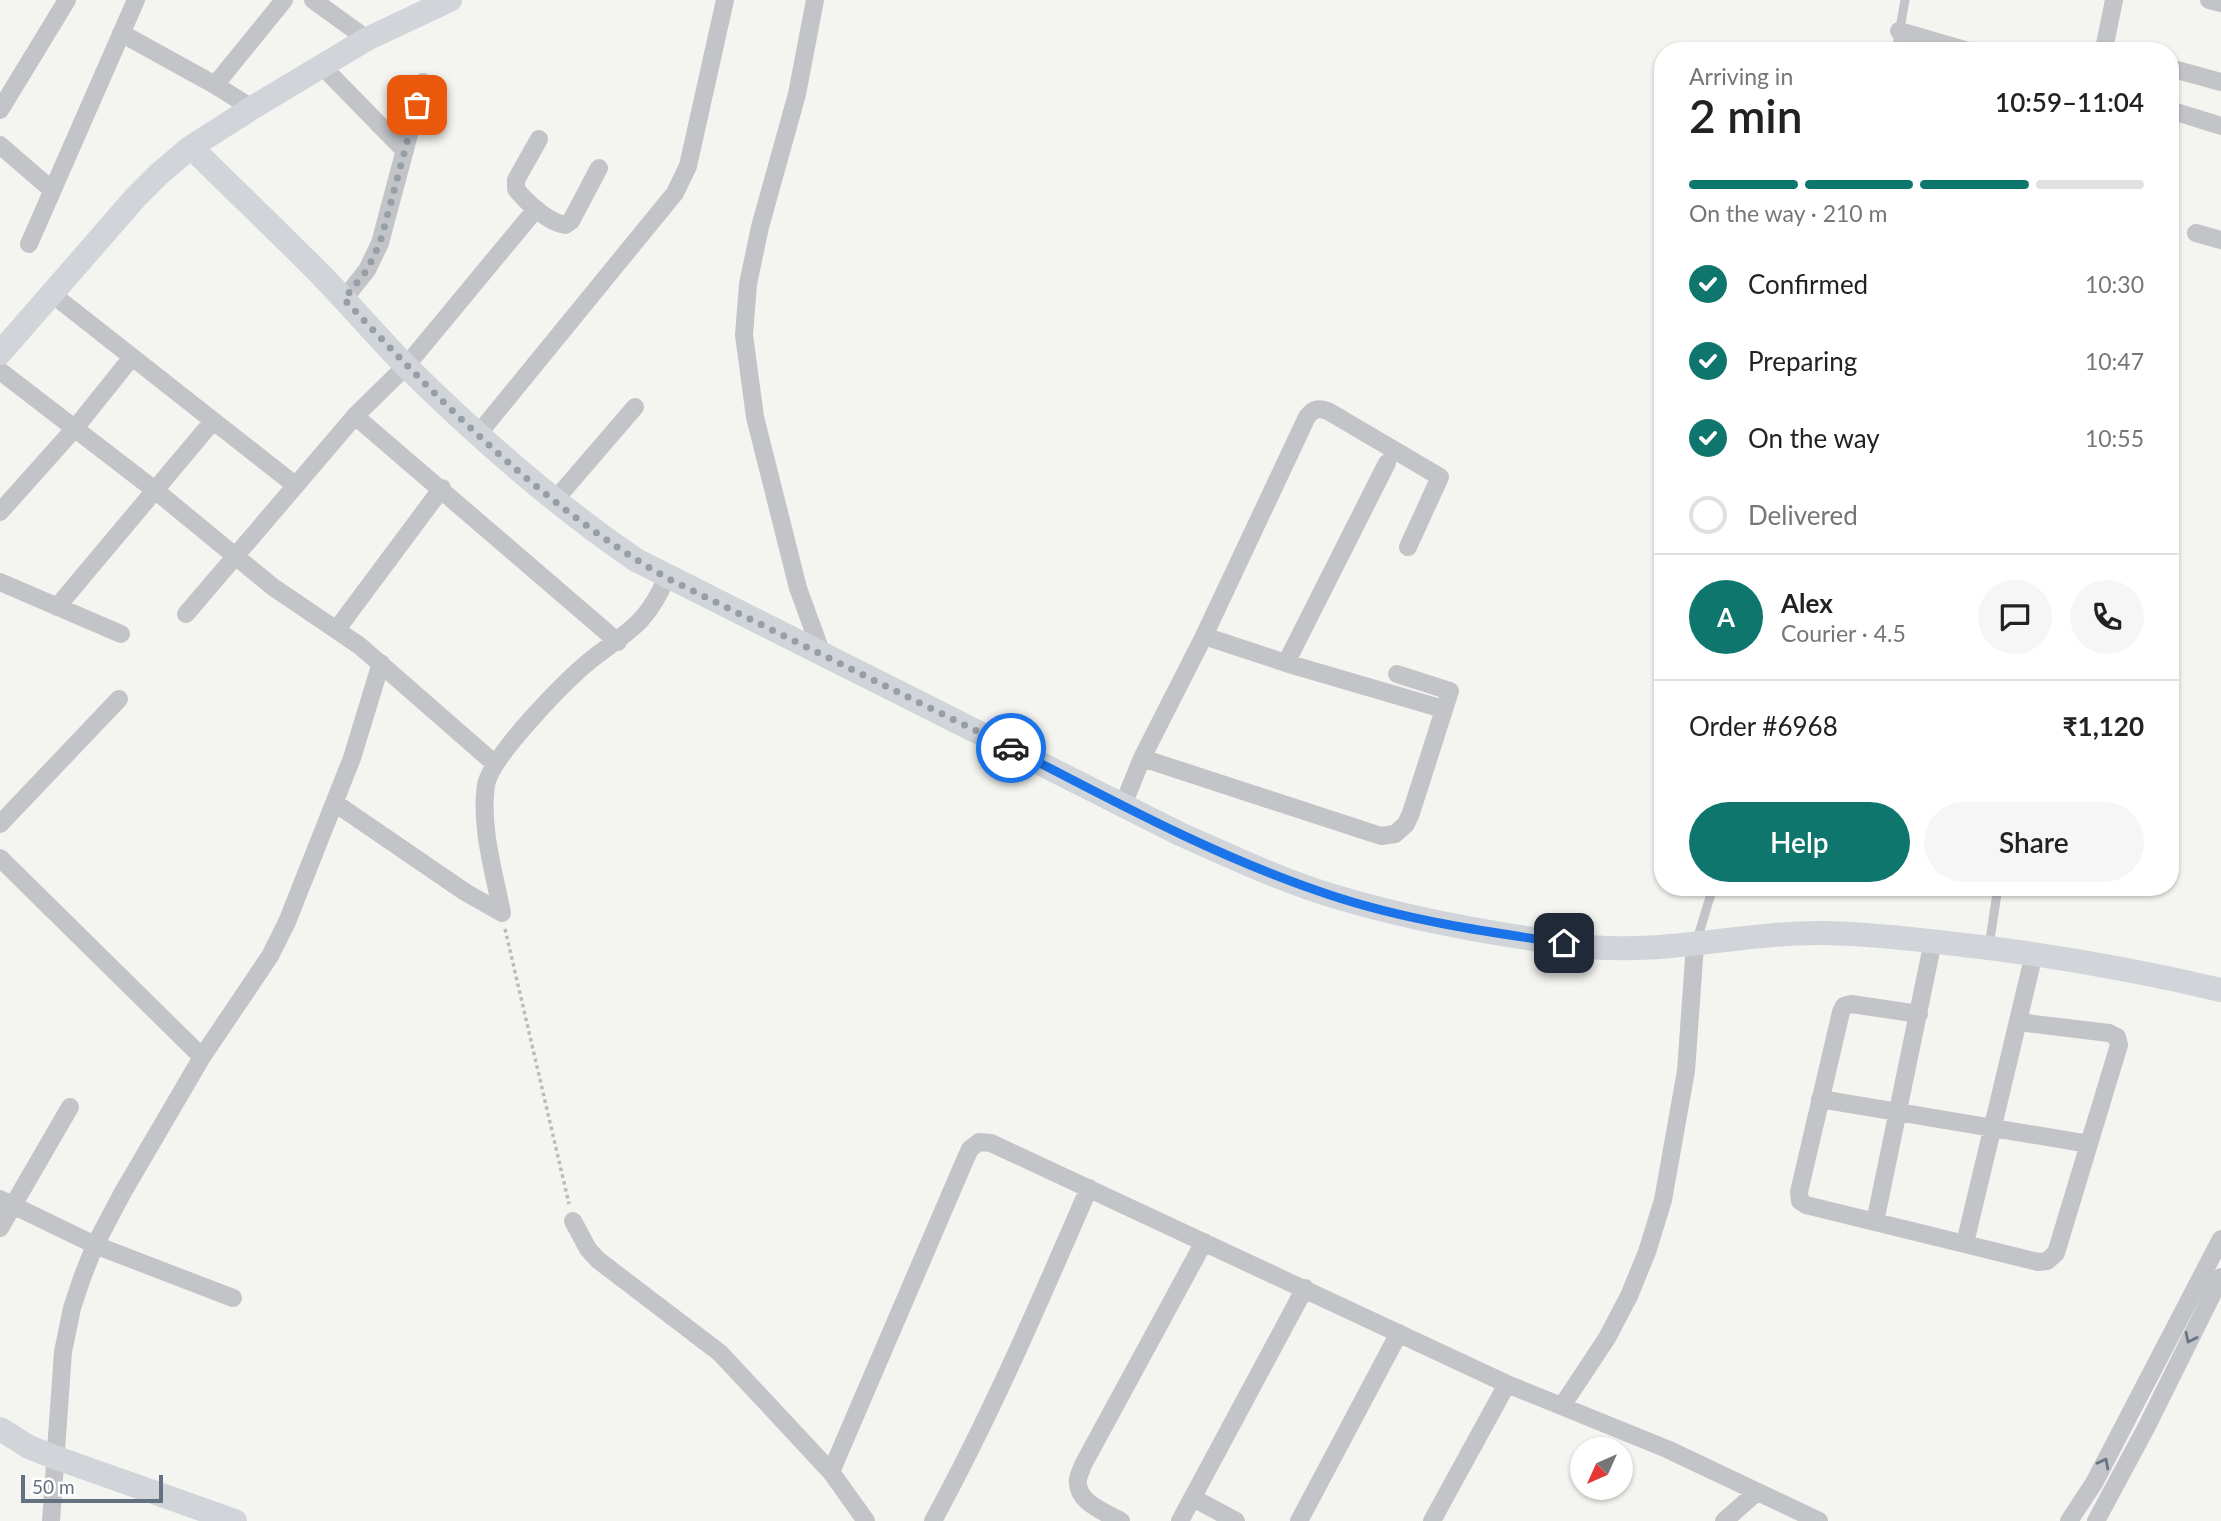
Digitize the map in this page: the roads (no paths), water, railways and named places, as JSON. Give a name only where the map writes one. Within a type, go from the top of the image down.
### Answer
[{"type":"street","points":[[0,110],[67,0]]},
{"type":"street","points":[[29,244],[136,0]]},
{"type":"street","points":[[215,85],[284,0]]},
{"type":"street","points":[[313,0],[367,39]]},
{"type":"street","points":[[0,353],[136,197],[191,148],[321,65],[367,39],[450,0]]},
{"type":"street","points":[[479,433],[649,226],[683,180],[725,0]]},
{"type":"street","points":[[815,0],[797,93],[747,284],[744,335],[755,417],[798,588],[821,654]]},
{"type":"street","points":[[2105,42],[2114,0]]},
{"type":"street","points":[[2209,0],[2221,4]]},
{"type":"street","points":[[1899,31],[1937,42]]},
{"type":"street","points":[[121,33],[252,108]]},
{"type":"street","points":[[321,65],[405,151]]},
{"type":"street","points":[[2179,70],[2221,82]]},
{"type":"street","points":[[344,299],[374,257],[380,243],[423,82]]},
{"type":"street","points":[[2179,113],[2221,126]]},
{"type":"street","points":[[539,139],[516,184],[519,193],[536,209],[559,224],[565,225],[576,214],[599,168]]},
{"type":"street","points":[[0,145],[52,190]]},
{"type":"street","points":[[191,148],[344,299],[406,366],[555,500],[604,538],[671,580],[1250,866],[1332,895],[1405,915],[1489,932],[1589,947],[1695,945],[1823,933],[1989,947],[2149,973],[2221,990]]},
{"type":"street","points":[[186,614],[355,416],[406,366],[536,209]]},
{"type":"street","points":[[2196,233],[2221,240]]},
{"type":"street","points":[[52,294],[295,485]]},
{"type":"street","points":[[0,512],[132,357]]},
{"type":"street","points":[[0,371],[156,491],[234,556],[381,663],[494,763]]},
{"type":"street","points":[[555,500],[635,407]]},
{"type":"street","points":[[1123,805],[1142,758],[1204,636],[1312,410],[1328,411],[1440,477],[1408,547]]},
{"type":"street","points":[[355,416],[618,642]]},
{"type":"street","points":[[57,607],[213,421]]},
{"type":"street","points":[[1286,663],[1387,463]]},
{"type":"street","points":[[337,629],[442,488]]},
{"type":"street","points":[[335,803],[465,892],[502,913],[490,853],[485,804],[486,783],[494,763],[529,722],[588,663],[618,642],[651,610],[671,580]]},
{"type":"street","points":[[0,583],[121,634]]},
{"type":"street","points":[[1204,636],[1443,709]]},
{"type":"street","points":[[51,1521],[62,1364],[69,1319],[95,1245],[202,1057],[270,956],[287,922],[352,758],[381,663]]},
{"type":"street","points":[[1142,758],[1336,823],[1381,836],[1395,834],[1406,824],[1411,813],[1450,691],[1397,674]]},
{"type":"street","points":[[0,824],[119,699]]},
{"type":"street","points":[[0,858],[202,1057]]},
{"type":"street","points":[[1875,1222],[1933,941]]},
{"type":"street","points":[[1562,1406],[1607,1338],[1629,1296],[1647,1252],[1663,1200],[1686,1071],[1695,945]]},
{"type":"street","points":[[1965,1243],[2034,954]]},
{"type":"street","points":[[1919,1014],[1851,1004],[1844,1006],[1798,1192],[1800,1201],[1806,1205],[2038,1262],[2047,1261],[2056,1253],[2119,1045],[2117,1037],[2109,1033],[2018,1023]]},
{"type":"street","points":[[1820,1099],[2089,1144]]},
{"type":"street","points":[[0,1228],[6,1202],[71,1107]]},
{"type":"street","points":[[831,1472],[970,1149],[979,1142],[991,1143],[1507,1384],[1667,1449],[1819,1521]]},
{"type":"street","points":[[933,1521],[966,1461],[1010,1370],[1089,1188]]},
{"type":"street","points":[[6,1202],[95,1245],[233,1298]]},
{"type":"street","points":[[573,1221],[588,1249],[598,1260],[720,1353],[831,1472],[866,1521]]},
{"type":"street","points":[[2069,1521],[2094,1483],[2221,1239]]},
{"type":"street","points":[[1121,1521],[1091,1504],[1080,1494],[1077,1480],[1205,1242]]},
{"type":"street","points":[[2096,1521],[2221,1277]]},
{"type":"street","points":[[1180,1521],[1305,1289]]},
{"type":"street","points":[[1299,1521],[1399,1333]]},
{"type":"street","points":[[1439,1519],[1507,1384]]},
{"type":"street","points":[[0,1429],[29,1447],[54,1457],[235,1521]]},
{"type":"street","points":[[1724,1521],[1758,1492]]},
{"type":"street","points":[[1193,1498],[1236,1521]]},
{"type":"lane","points":[[1897,42],[1905,0]]},
{"type":"lane","points":[[1695,945],[1710,896]]},
{"type":"lane","points":[[1989,947],[1997,896]]}]
